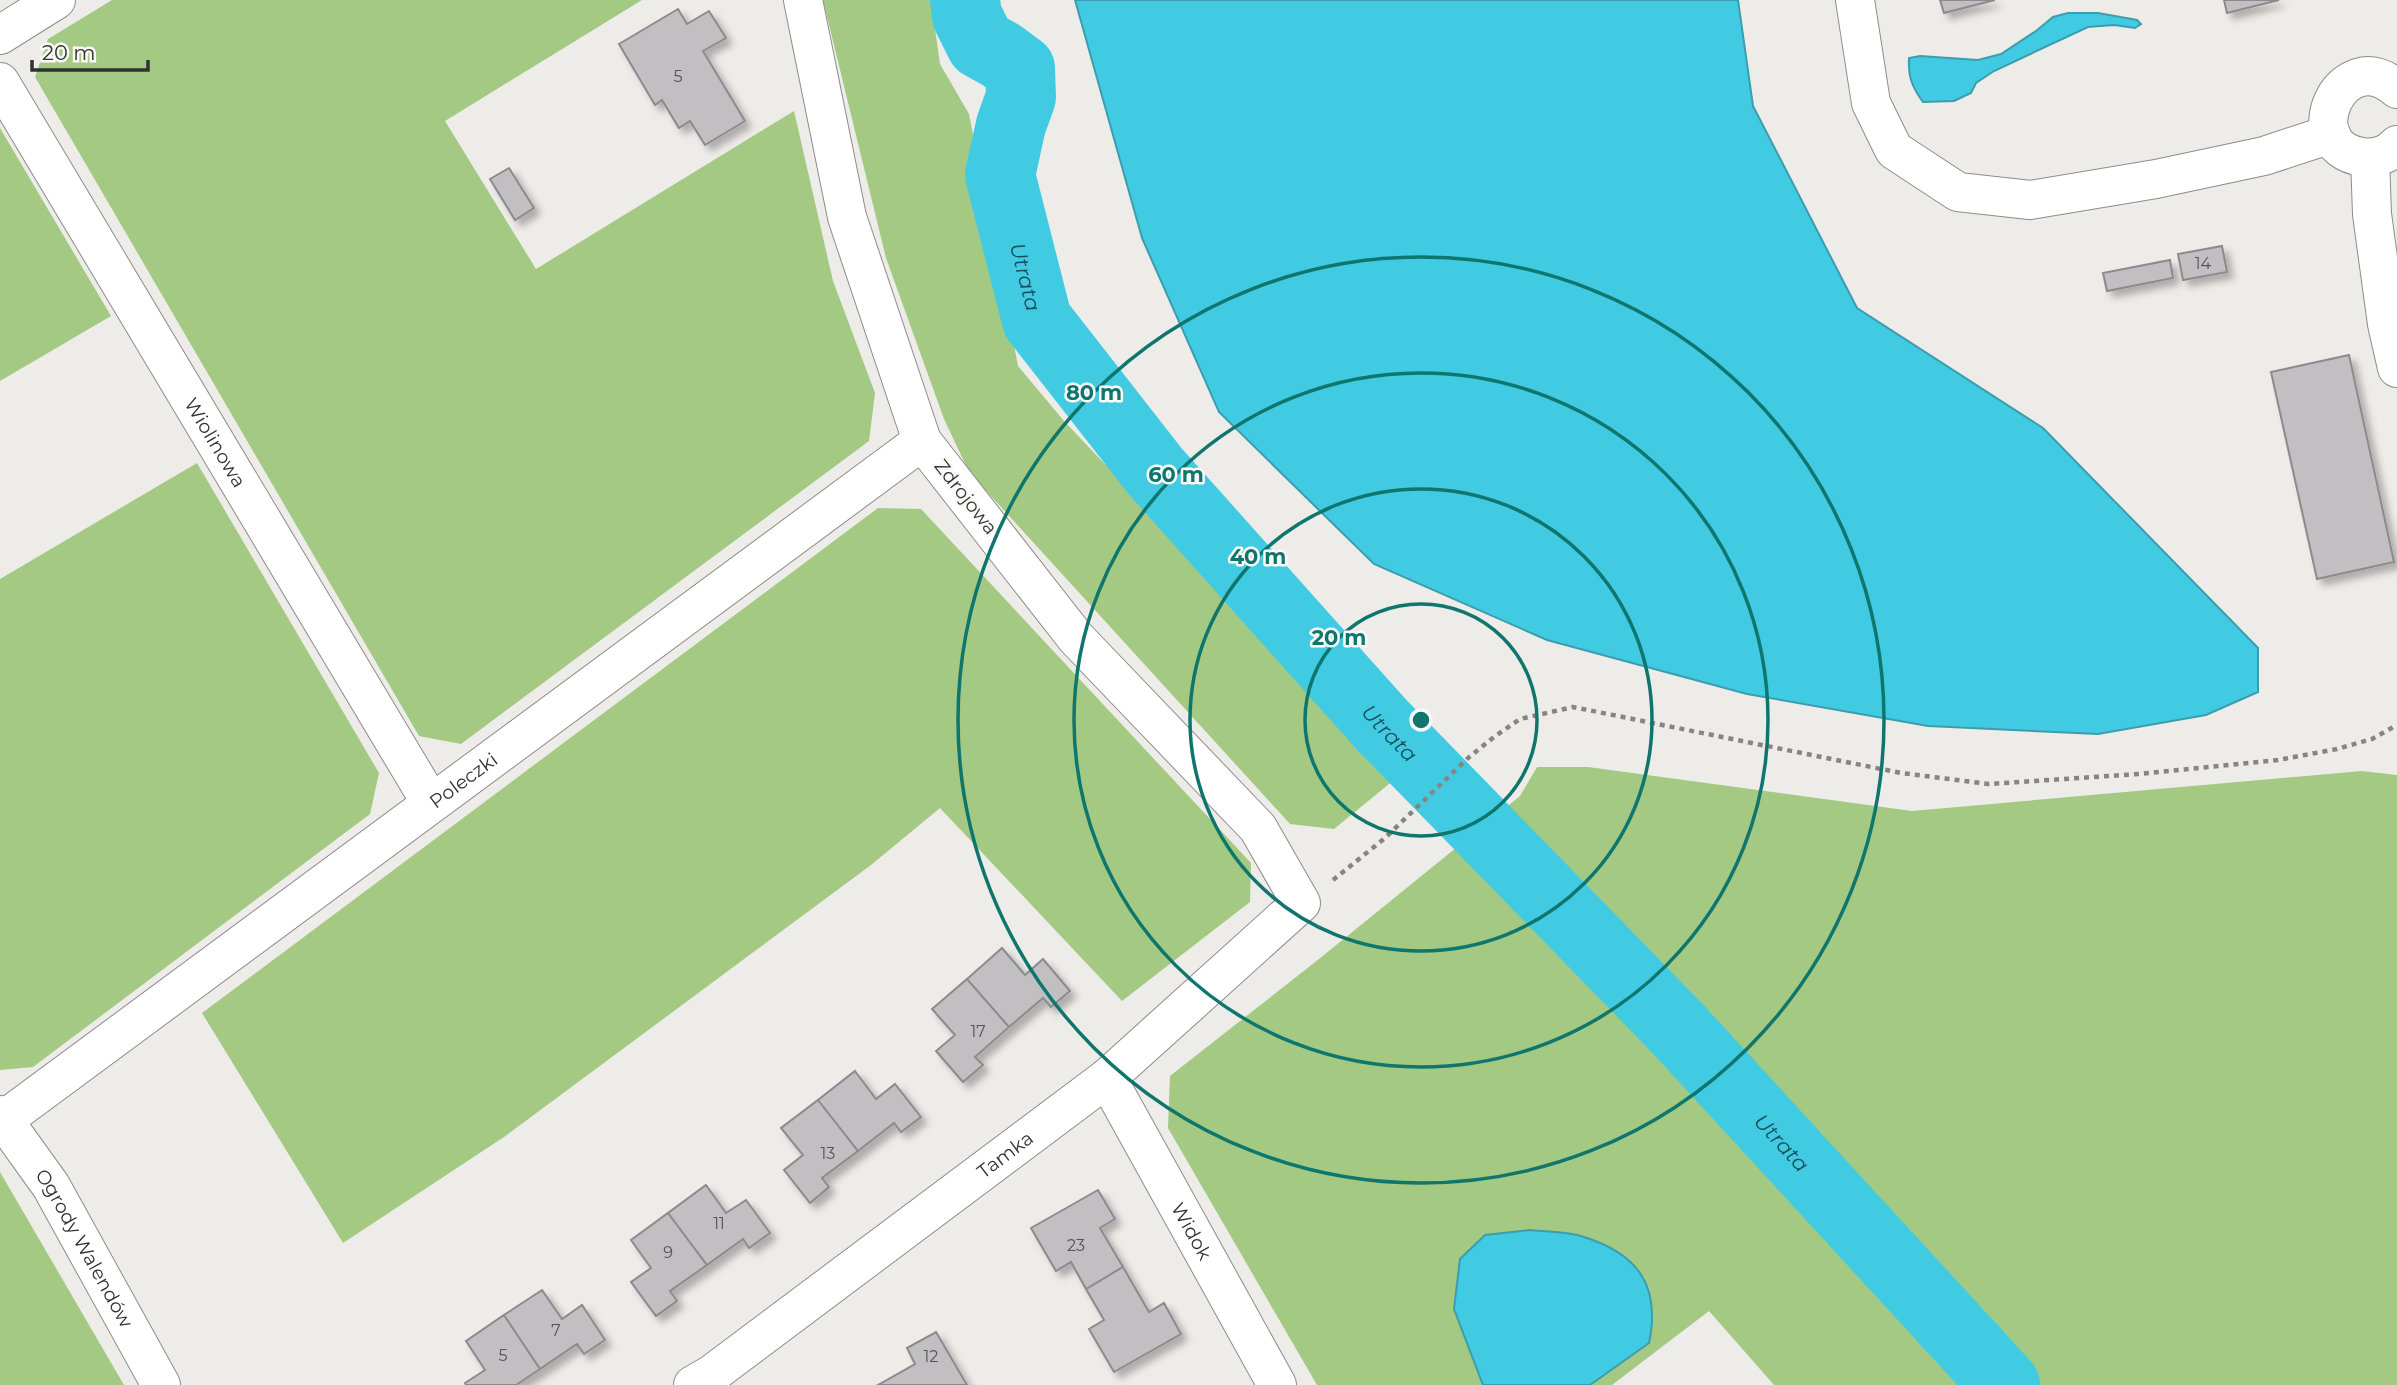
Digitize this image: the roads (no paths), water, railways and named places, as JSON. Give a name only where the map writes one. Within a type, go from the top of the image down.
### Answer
[{"type":"street","points":[[0,36],[56,0]]},
{"type":"street","name":"Zdrojowa","points":[[803,0],[847,217],[922,441],[1076,638],[1258,828],[1301,903]]},
{"type":"street","points":[[1855,0],[1871,103],[1894,150],[1958,192],[2030,200],[2156,179],[2250,159],[2331,134]]},
{"type":"street","points":[[2393,73],[2357,78],[2345,84],[2335,94],[2329,107],[2328,120],[2331,134],[2340,147],[2354,156],[2384,152],[2372,214],[2389,275],[2387,324],[2397,368]]},
{"type":"street","name":"Wiolinowa","points":[[0,82],[431,803]]},
{"type":"street","name":"Poleczki","points":[[2,1117],[922,441]]},
{"type":"street","name":"Tamka","points":[[693,1385],[712,1374],[1107,1078],[1301,903]]},
{"type":"street","name":"Widok","points":[[1107,1078],[1277,1385]]},
{"type":"street","name":"Ogrody Walendów","points":[[2,1117],[51,1186],[161,1385]]},
{"type":"water","points":[[1075,0],[1738,0],[1753,106],[1857,308],[2043,428],[2258,648],[2258,692],[2206,715],[2098,734],[1928,726],[1747,694],[1547,640],[1374,564],[1219,412],[1142,238]]},
{"type":"water","points":[[2068,13],[2098,13],[2137,20],[2141,24],[2135,28],[2114,25],[2088,27],[1994,71],[1976,83],[1971,93],[1954,101],[1923,102],[1913,86],[1909,58],[1920,56],[1978,60],[2001,54],[2053,17]]},
{"type":"water","points":[[1530,1230],[1571,1234],[1603,1244],[1631,1263],[1648,1289],[1652,1305],[1649,1343],[1590,1385],[1483,1385],[1454,1309],[1460,1259],[1485,1235]]},
{"type":"waterway","name":"Utrata","points":[[965,0],[967,16],[981,44],[1020,69],[1021,97],[1011,125],[1000,175],[1037,320],[1155,471],[1381,724],[1678,1029],[2005,1385]]}]
